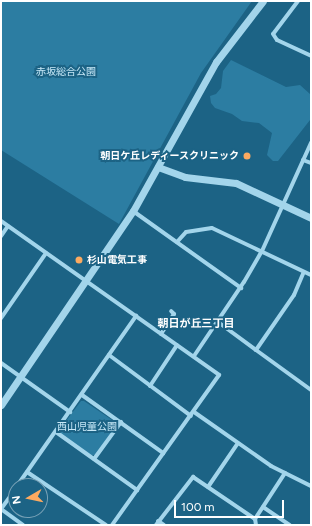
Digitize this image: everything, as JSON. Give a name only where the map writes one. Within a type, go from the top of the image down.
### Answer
[{"type":"street","points":[[1,405],[87,282],[133,210],[216,62],[263,1]]},
{"type":"street","points":[[298,1],[273,34],[277,40],[311,56]]},
{"type":"street","points":[[194,356],[241,288],[262,251],[284,206],[311,143]]},
{"type":"street","points":[[303,160],[311,163]]},
{"type":"street","points":[[158,167],[184,177],[236,183],[311,218]]},
{"type":"street","points":[[133,210],[241,288]]},
{"type":"street","points":[[1,221],[219,375],[193,414],[163,453],[112,525]]},
{"type":"street","points":[[1,236],[8,226]]},
{"type":"street","points":[[177,242],[186,232],[212,228],[311,275]]},
{"type":"street","points":[[1,318],[46,253]]},
{"type":"street","points":[[256,350],[294,295],[304,272]]},
{"type":"street","points":[[161,334],[174,314],[170,311]]},
{"type":"street","points":[[23,478],[136,316]]},
{"type":"street","points":[[218,322],[311,390]]},
{"type":"street","points":[[150,386],[177,345]]},
{"type":"street","points":[[109,355],[150,386],[271,466],[311,486]]},
{"type":"street","points":[[1,363],[70,412]]},
{"type":"street","points":[[82,394],[163,453]]},
{"type":"street","points":[[94,459],[121,422]]},
{"type":"street","points":[[56,432],[137,490]]},
{"type":"street","points":[[208,487],[238,443]]},
{"type":"street","points":[[27,472],[106,525]]},
{"type":"street","points":[[256,525],[255,519],[285,473]]},
{"type":"street","points":[[164,525],[157,523],[193,477],[255,519]]},
{"type":"street","points":[[8,499],[1,509],[23,525]]},
{"type":"street","points":[[263,507],[290,525]]},
{"type":"green space","name":"赤坂総合公園","points":[[1,1],[252,1],[201,73],[119,224],[1,150]]},
{"type":"green space","points":[[231,60],[286,87],[300,85],[310,94],[310,120],[278,161],[273,161],[267,155],[272,133],[259,123],[242,121],[232,114],[215,108],[211,103],[210,96],[216,94],[221,88],[223,71]]},
{"type":"green space","name":"西山児童公園","points":[[81,401],[84,401],[115,422],[116,426],[95,455],[91,455],[61,434],[60,429]]},
{"type":"place","name":"朝日ケ丘レディースクリニック","points":[[247,156]]},
{"type":"place","name":"杉山電気工事","points":[[79,260]]},
{"type":"district","name":"朝日が丘三丁目","points":[[196,324]]}]
